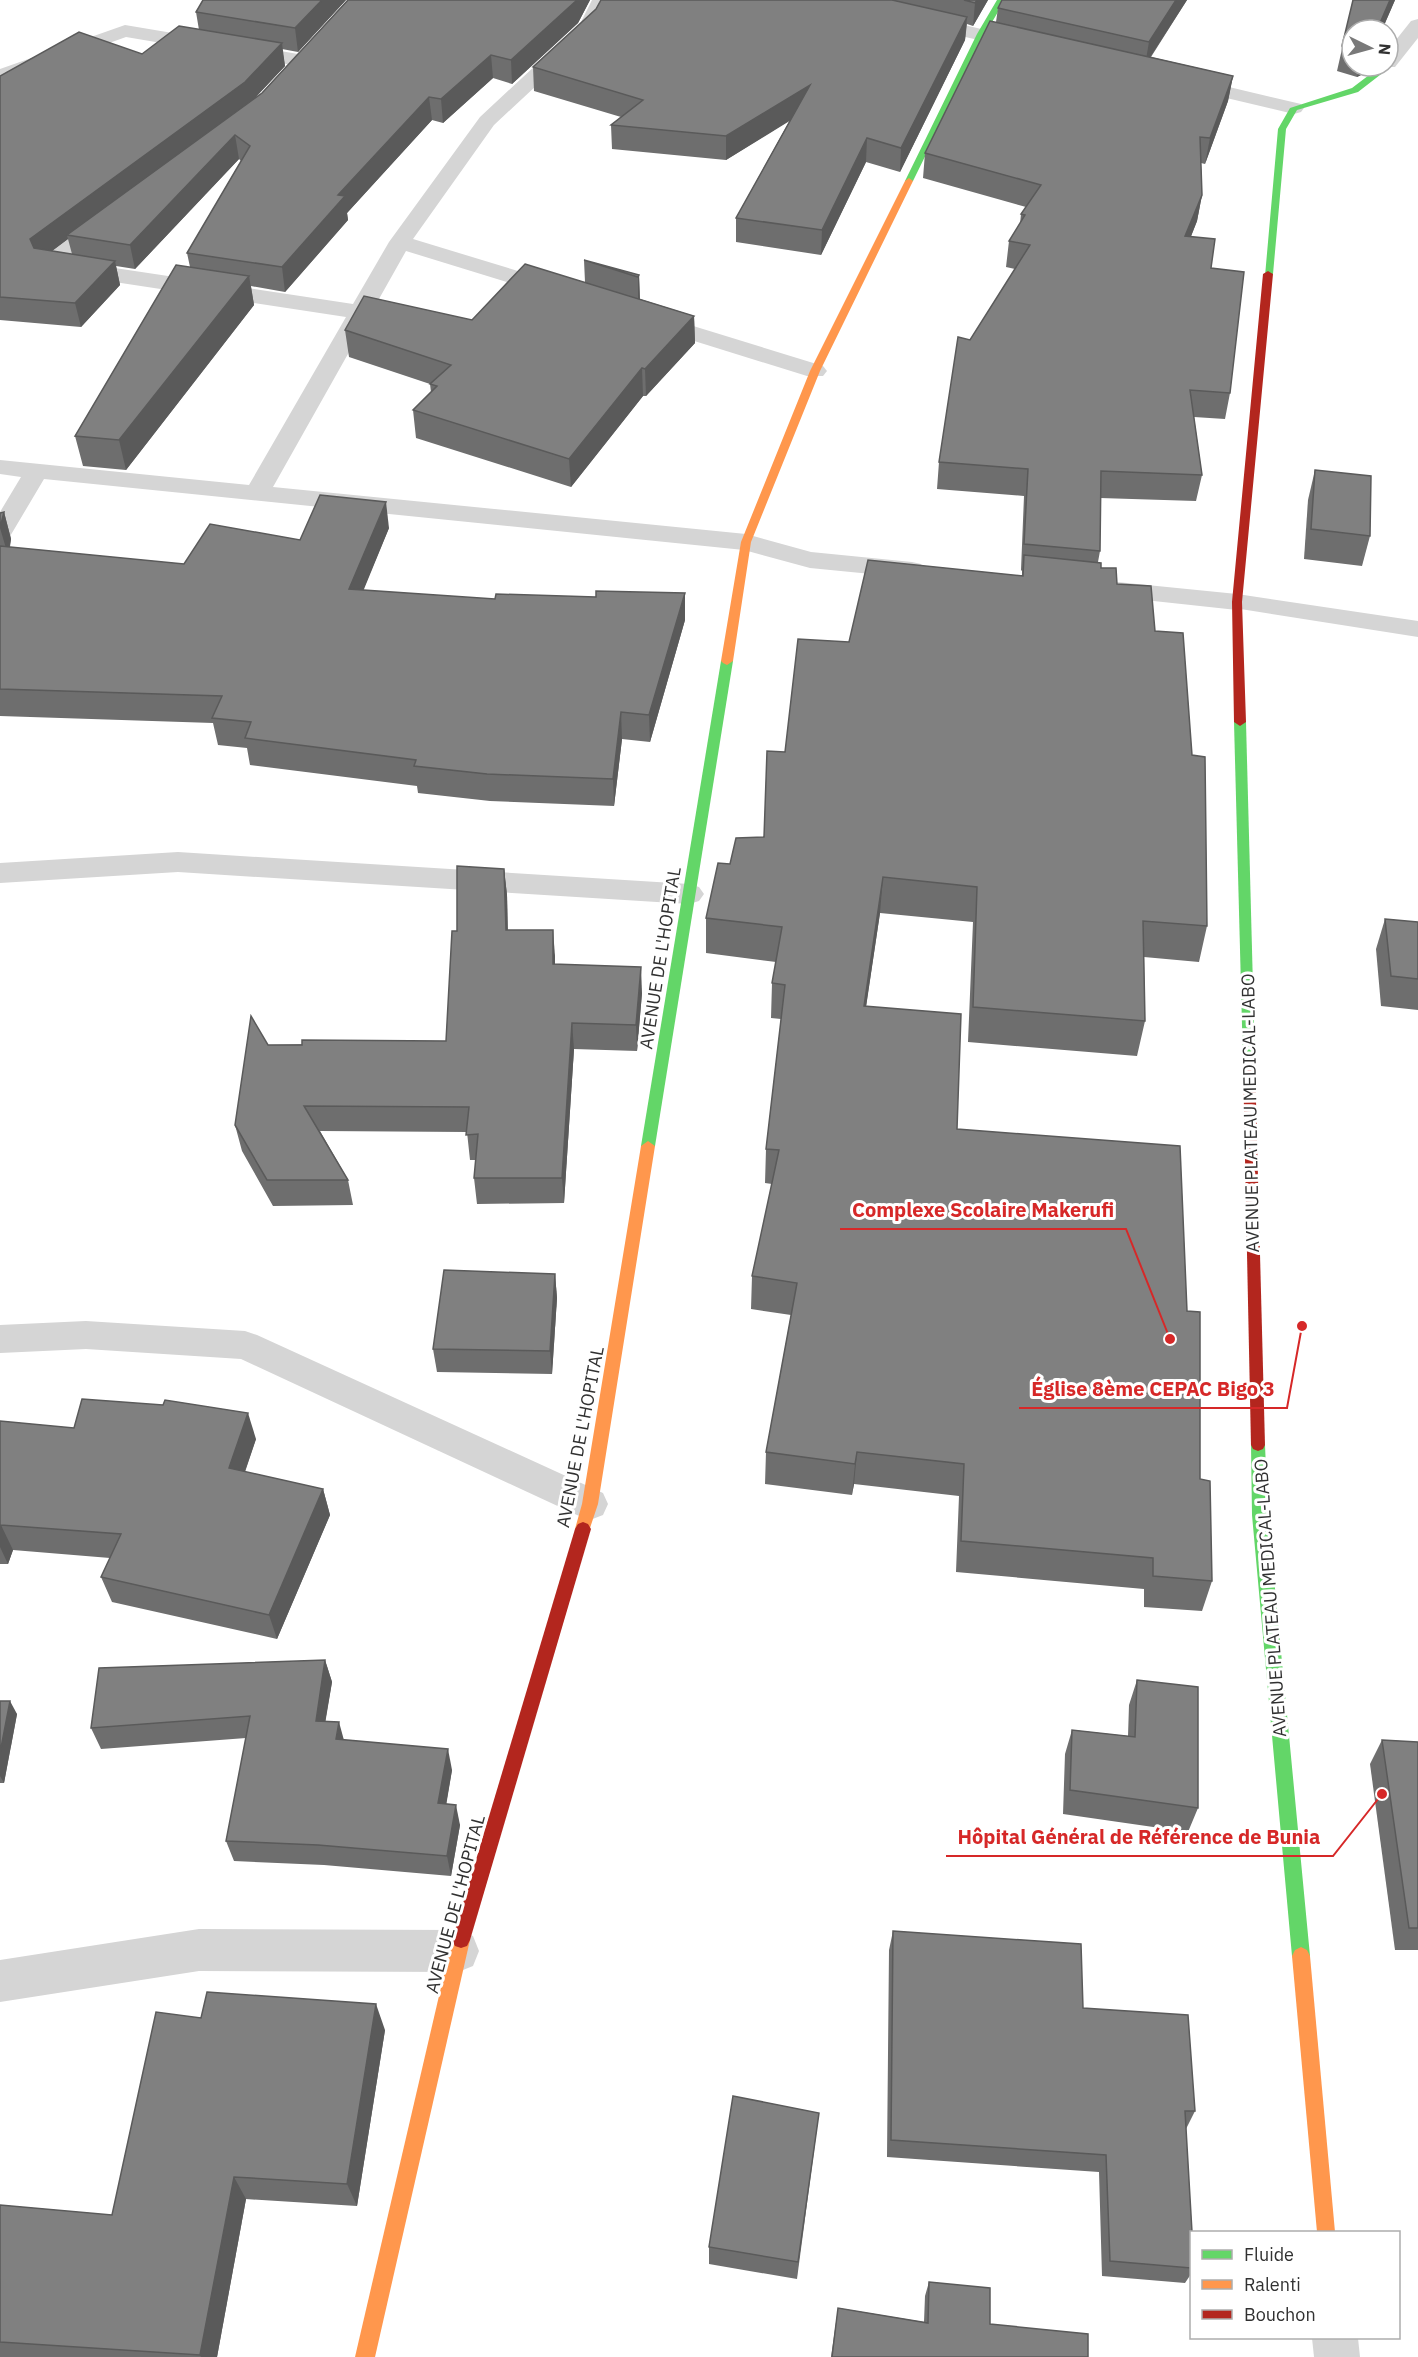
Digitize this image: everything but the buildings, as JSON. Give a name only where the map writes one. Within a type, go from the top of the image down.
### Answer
[{"type":"street","points":[[257,493],[400,242],[487,121],[588,27],[602,0]]},
{"type":"street","name":"AVENUE DE L'HOPITAL","points":[[365,2357],[458,1951],[590,1504],[746,542],[815,371],[981,34],[1001,0]]},
{"type":"street","points":[[903,17],[1039,48]]},
{"type":"street","points":[[1400,48],[1418,25]]},
{"type":"street","points":[[288,77],[320,43]]},
{"type":"street","points":[[1166,78],[1294,108],[1344,97],[1374,78]]},
{"type":"street","name":"AVENUE PLATEAU MEDICAL-LABO","points":[[1294,108],[1282,129],[1238,602],[1260,1515],[1326,2231]]},
{"type":"street","points":[[124,209],[48,265],[361,312]]},
{"type":"street","points":[[400,242],[579,298]]},
{"type":"street","points":[[635,315],[815,371]]},
{"type":"street","points":[[0,467],[746,542],[810,560],[941,573]]},
{"type":"street","points":[[0,532],[36,472]]},
{"type":"street","points":[[1083,587],[1238,602]]},
{"type":"street","points":[[0,873],[178,862],[689,894]]},
{"type":"street","points":[[0,1339],[86,1335],[245,1345],[590,1504]]},
{"type":"street","points":[[0,1981],[199,1950],[458,1951]]},
{"type":"street","points":[[1335,2339],[1337,2357]]},
{"type":"lane","points":[[0,76],[125,31],[304,61]]},
{"type":"lane","points":[[1238,602],[1418,629]]},
{"type":"traffic: fast","points":[[909,181],[981,34],[1001,0]]},
{"type":"traffic: fast","points":[[1268,274],[1282,129],[1294,108],[1355,90],[1370,78]]},
{"type":"traffic: fast","points":[[648,1146],[727,661]]},
{"type":"traffic: fast","points":[[1240,722],[1249,1063]]},
{"type":"traffic: fast","points":[[1258,1445],[1260,1515],[1301,1956]]},
{"type":"traffic: slow","points":[[727,661],[746,542],[815,371],[909,181]]},
{"type":"traffic: slow","points":[[583,1529],[590,1504],[648,1146]]},
{"type":"traffic: slow","points":[[365,2357],[461,1940]]},
{"type":"traffic: slow","points":[[1301,1956],[1326,2231]]},
{"type":"traffic: jam","points":[[1240,722],[1237,602],[1268,274]]},
{"type":"traffic: jam","points":[[1249,1063],[1258,1445]]},
{"type":"traffic: jam","points":[[461,1940],[583,1529]]},
{"type":"place","name":"Église 8ème CEPAC Bigo 3","points":[[1302,1326]]},
{"type":"place","name":"Complexe Scolaire Makerufi","points":[[1170,1339]]},
{"type":"place","name":"Hôpital Général de Référence de Bunia","points":[[1382,1794]]}]
